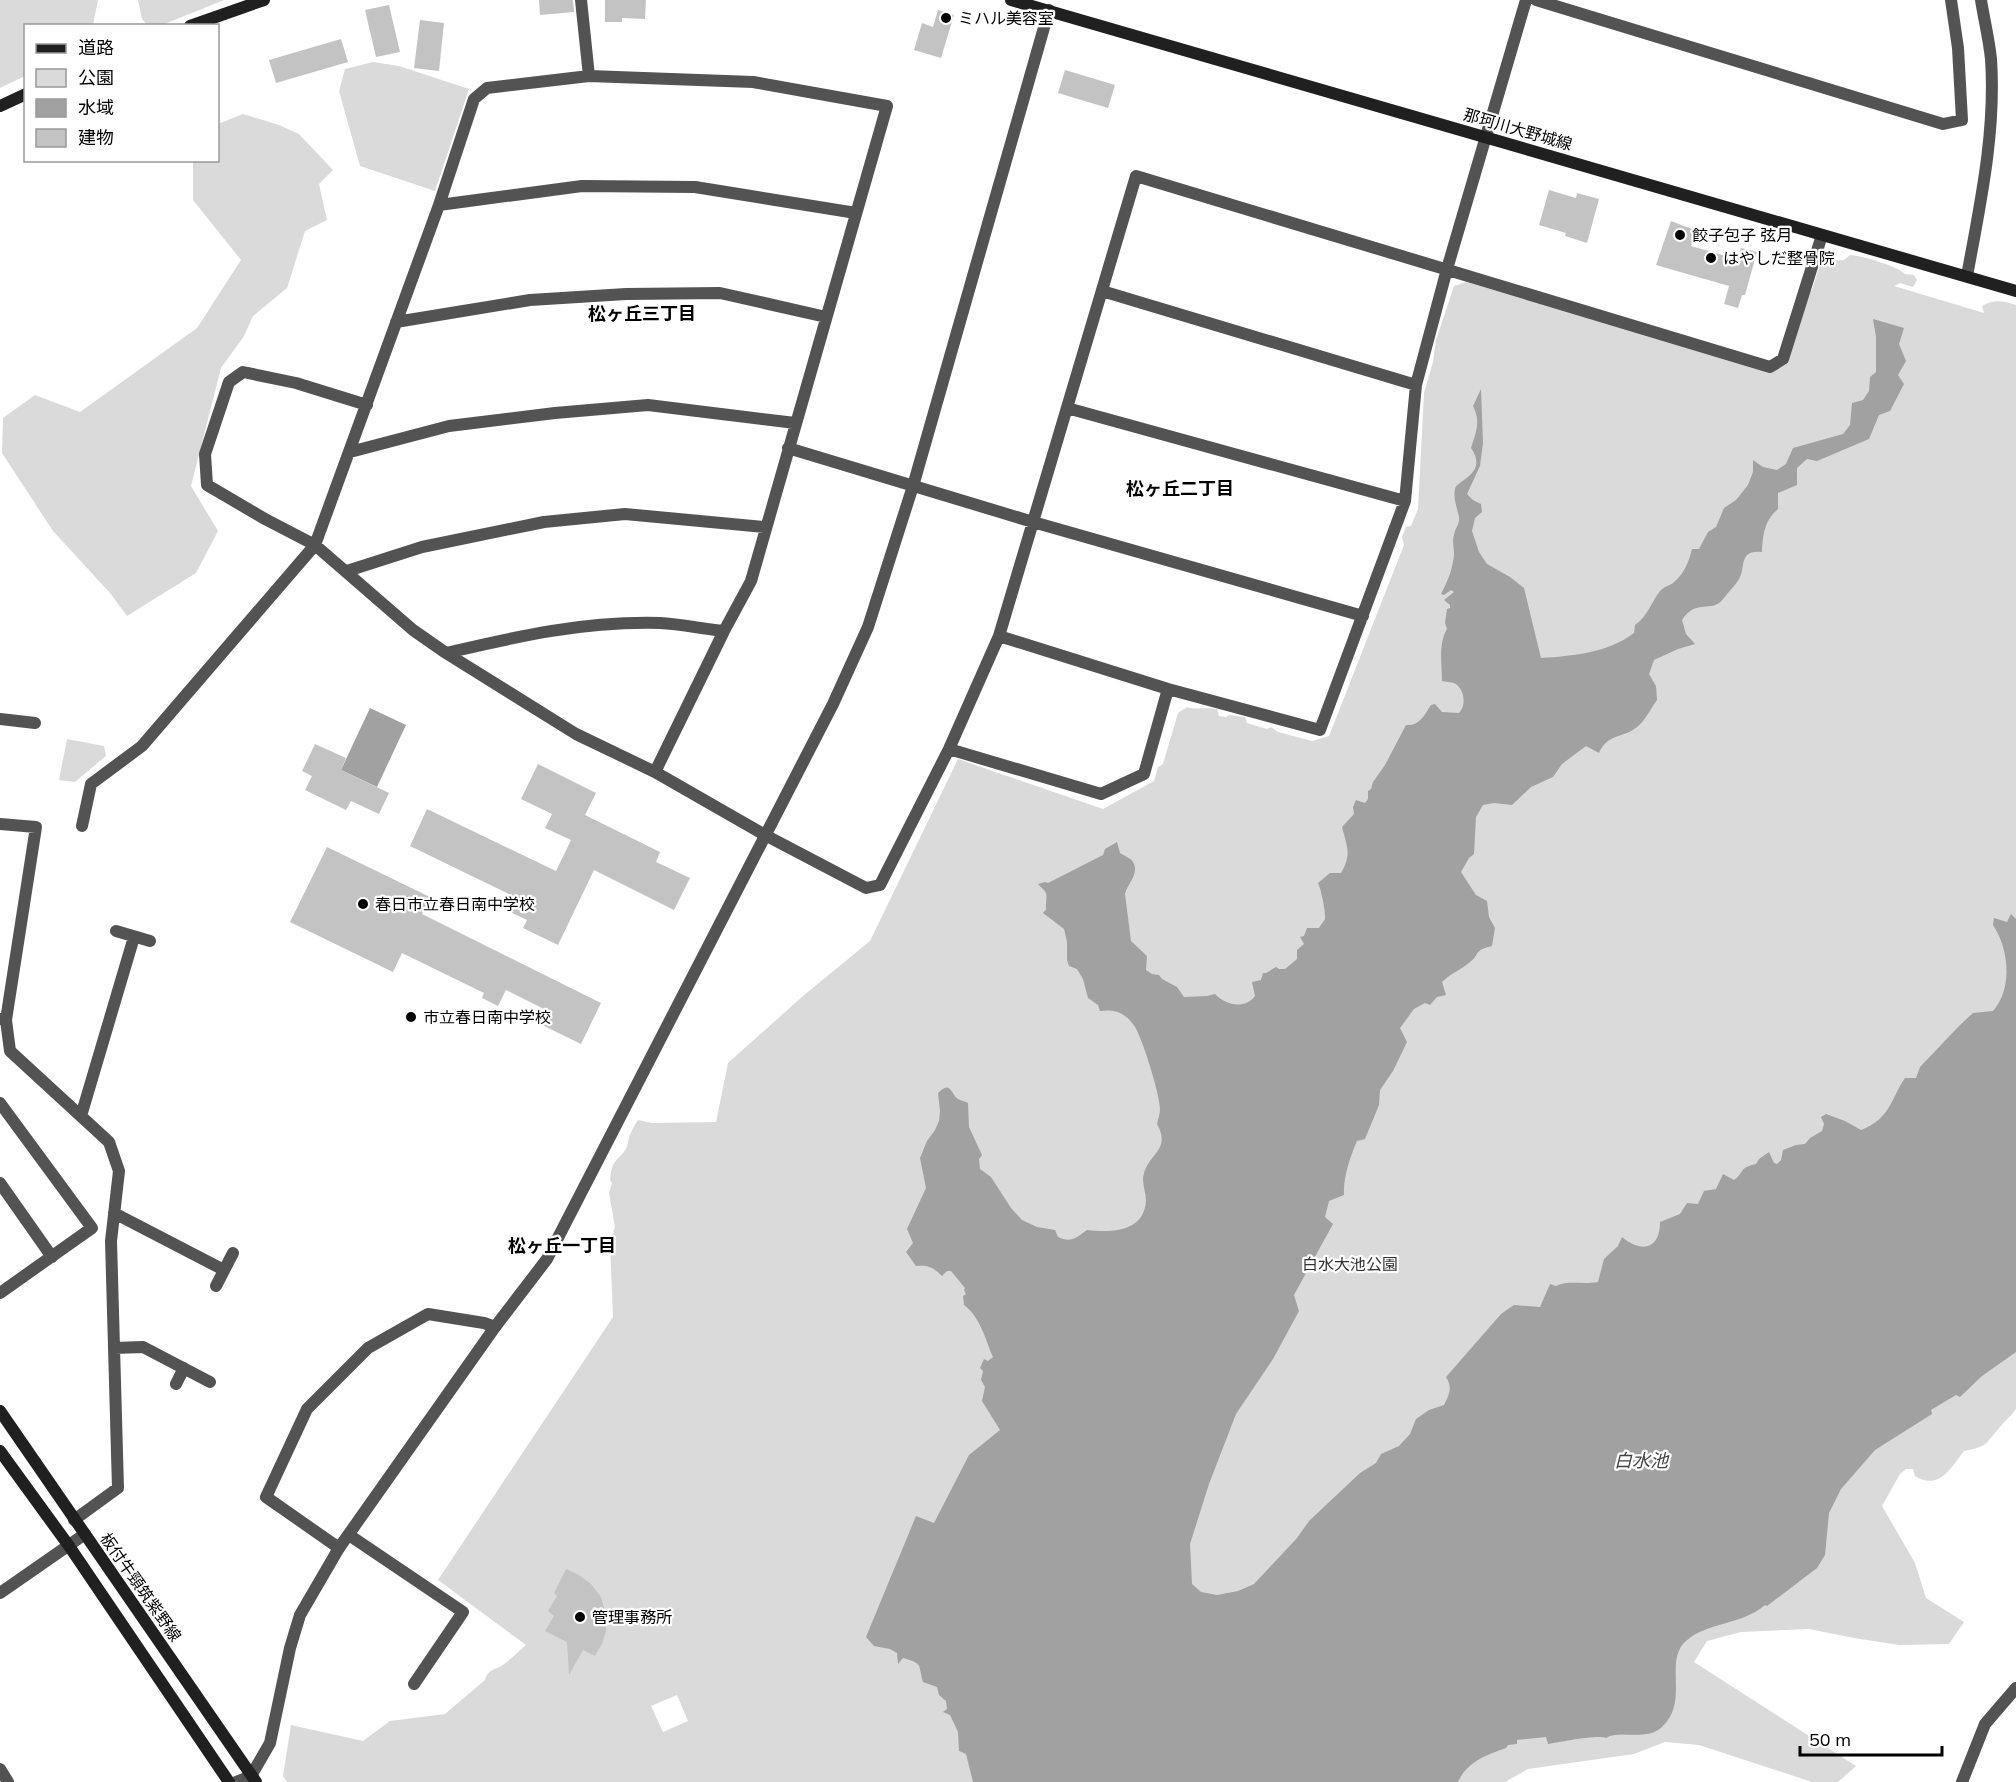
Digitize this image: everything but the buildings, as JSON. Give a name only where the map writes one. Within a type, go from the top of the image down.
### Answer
[{"type":"main road","points":[[196,24],[264,0]]},
{"type":"main road","name":"那珂川大野城線","points":[[1011,0],[1050,5],[1486,136],[2016,291]]},
{"type":"main road","points":[[0,106],[24,95]]},
{"type":"main road","name":"板付牛頸筑紫野線","points":[[0,1411],[254,1779]]},
{"type":"main road","points":[[0,1451],[69,1546],[229,1782]]},
{"type":"street","points":[[581,0],[589,76]]},
{"type":"street","points":[[999,636],[1168,689],[1320,730],[1405,501],[1416,386],[1447,269],[1526,0]]},
{"type":"street","points":[[1536,0],[1943,124],[1962,120],[1958,48],[1951,0]]},
{"type":"street","points":[[1967,276],[1986,176],[1990,112],[1990,59],[1981,0]]},
{"type":"street","points":[[236,1782],[254,1779],[270,1743],[290,1648],[300,1615],[339,1548],[495,1327],[547,1259],[833,704],[868,627],[913,486],[1050,5]]},
{"type":"street","points":[[82,826],[91,784],[142,746],[315,545],[439,205],[474,99],[487,88],[589,76],[753,82],[887,106],[751,581],[655,772]]},
{"type":"street","points":[[367,405],[296,383],[243,372],[229,382],[205,454],[207,484],[265,519],[315,545],[413,630],[576,734],[655,772],[765,835],[866,888],[880,885],[949,748],[999,636],[1136,176],[1770,367],[1783,359],[1822,235]]},
{"type":"street","points":[[439,205],[582,186],[695,187],[856,213]]},
{"type":"street","points":[[1102,291],[1416,386]]},
{"type":"street","points":[[396,322],[530,300],[626,294],[720,293],[826,317]]},
{"type":"street","points":[[350,452],[449,426],[555,413],[648,405],[795,423]]},
{"type":"street","points":[[1067,408],[1405,501]]},
{"type":"street","points":[[788,448],[1033,522],[1363,616]]},
{"type":"street","points":[[347,571],[422,547],[544,522],[625,514],[765,527]]},
{"type":"street","points":[[446,653],[519,636],[596,624],[662,623],[724,631]]},
{"type":"street","points":[[949,748],[1101,794],[1144,774],[1168,689]]},
{"type":"street","points":[[0,719],[34,723]]},
{"type":"street","points":[[0,824],[36,827],[3,1019],[10,1051],[109,1142],[119,1171],[111,1241],[118,1488],[74,1520]]},
{"type":"street","points":[[116,931],[150,941]]},
{"type":"street","points":[[81,1116],[134,937]]},
{"type":"street","points":[[0,1103],[92,1228],[0,1293]]},
{"type":"street","points":[[0,1184],[52,1257]]},
{"type":"street","points":[[114,1213],[224,1270]]},
{"type":"street","points":[[216,1286],[233,1253]]},
{"type":"street","points":[[339,1548],[266,1497],[307,1409],[368,1348],[428,1314],[484,1323],[495,1327]]},
{"type":"street","points":[[114,1348],[143,1347],[210,1382]]},
{"type":"street","points":[[176,1384],[184,1368]]},
{"type":"street","points":[[0,1593],[85,1534]]},
{"type":"street","points":[[349,1535],[463,1612],[414,1684]]},
{"type":"street","points":[[1962,1782],[1985,1724],[2016,1688]]},
{"type":"street","points":[[0,1769],[8,1782]]},
{"type":"green space","points":[[0,0],[98,0],[93,24],[24,24],[24,76],[0,88]]},
{"type":"green space","points":[[138,0],[224,0],[164,24],[146,24],[142,19]]},
{"type":"green space","points":[[373,62],[399,66],[469,89],[435,191],[360,166],[339,91],[345,69]]},
{"type":"green space","points":[[243,114],[299,134],[333,170],[319,184],[327,220],[305,231],[287,288],[253,316],[244,336],[221,368],[191,486],[218,531],[196,573],[127,616],[110,593],[53,531],[2,453],[3,418],[35,395],[80,412],[197,328],[241,260],[193,200],[193,162],[219,162],[219,124]]},
{"type":"green space","name":"白水大池公園","points":[[1850,255],[1888,265],[1905,274],[1914,275],[1917,280],[1913,287],[1900,283],[1894,286],[1984,313],[1982,306],[1991,302],[2016,305],[2016,1409],[1985,1444],[1964,1451],[1944,1476],[1931,1481],[1923,1480],[1915,1476],[1913,1469],[1906,1469],[1900,1474],[1882,1506],[1915,1563],[1926,1598],[1964,1622],[1949,1644],[1899,1645],[1809,1629],[1741,1632],[1707,1641],[1694,1662],[1856,1766],[1838,1782],[1812,1782],[1699,1745],[1665,1742],[1634,1754],[1528,1769],[1505,1782],[287,1782],[283,1776],[291,1725],[363,1741],[390,1721],[445,1714],[485,1680],[490,1672],[503,1665],[526,1645],[438,1580],[613,1317],[610,1243],[615,1227],[609,1193],[614,1164],[626,1148],[638,1120],[652,1123],[716,1122],[728,1063],[803,996],[870,941],[958,759],[1103,809],[1154,781],[1158,767],[1163,764],[1178,713],[1187,707],[1217,709],[1219,716],[1245,717],[1247,723],[1267,729],[1271,727],[1278,732],[1312,741],[1329,736],[1404,545],[1402,537],[1406,527],[1411,526],[1418,509],[1424,393],[1433,362],[1436,340],[1454,286],[1466,282],[1773,371],[1787,364],[1809,291],[1812,290],[1820,264],[1828,266],[1832,261],[1844,260]],"holes":[[[677,1695],[688,1721],[663,1732],[651,1706]]]},
{"type":"green space","points":[[67,739],[104,746],[106,756],[75,782],[59,780]]},
{"type":"water","name":"白水池","points":[[1873,319],[1904,328],[1899,344],[1906,361],[1898,375],[1904,384],[1890,411],[1879,415],[1869,439],[1817,461],[1807,459],[1797,468],[1797,485],[1778,493],[1778,509],[1767,523],[1762,552],[1749,553],[1746,556],[1739,579],[1719,603],[1693,609],[1682,620],[1686,634],[1695,644],[1654,660],[1649,674],[1656,686],[1657,700],[1640,724],[1631,731],[1611,739],[1599,753],[1586,746],[1562,764],[1553,777],[1531,787],[1512,805],[1494,803],[1483,805],[1476,817],[1474,854],[1461,872],[1476,895],[1487,901],[1489,917],[1495,928],[1492,946],[1479,951],[1470,962],[1445,979],[1442,982],[1446,995],[1437,997],[1430,1005],[1425,1003],[1414,1009],[1400,1028],[1407,1042],[1393,1071],[1380,1090],[1379,1105],[1365,1139],[1357,1141],[1354,1147],[1346,1175],[1344,1195],[1329,1201],[1325,1217],[1333,1224],[1294,1295],[1299,1311],[1273,1359],[1236,1414],[1209,1484],[1190,1544],[1192,1584],[1201,1592],[1217,1595],[1238,1591],[1254,1584],[1297,1538],[1309,1521],[1360,1473],[1376,1463],[1381,1454],[1399,1446],[1410,1434],[1416,1419],[1429,1410],[1444,1405],[1450,1388],[1446,1377],[1501,1314],[1514,1305],[1540,1307],[1550,1284],[1556,1286],[1566,1283],[1598,1282],[1604,1259],[1618,1246],[1622,1237],[1642,1247],[1653,1243],[1657,1238],[1660,1222],[1680,1214],[1687,1203],[1698,1204],[1704,1191],[1716,1189],[1723,1174],[1734,1180],[1744,1168],[1756,1164],[1769,1152],[1774,1163],[1777,1164],[1781,1160],[1783,1150],[1805,1144],[1822,1131],[1824,1124],[1821,1117],[1826,1114],[1861,1130],[1878,1120],[1889,1108],[1905,1078],[1916,1078],[1920,1067],[1973,1013],[1993,1011],[1999,1002],[2004,991],[2006,968],[2003,945],[1993,925],[1994,918],[2007,922],[2011,914],[2016,919],[2016,1352],[1982,1376],[1960,1397],[1956,1395],[1931,1410],[1932,1414],[1875,1450],[1841,1489],[1829,1513],[1825,1555],[1817,1568],[1767,1606],[1746,1616],[1704,1630],[1686,1641],[1676,1659],[1676,1694],[1670,1717],[1656,1731],[1641,1735],[1587,1738],[1548,1744],[1546,1737],[1517,1740],[1517,1744],[1508,1745],[1472,1764],[1458,1782],[973,1782],[966,1754],[959,1751],[958,1732],[950,1715],[943,1712],[947,1709],[946,1701],[939,1695],[937,1687],[923,1682],[917,1663],[903,1658],[898,1664],[897,1653],[874,1646],[866,1637],[916,1516],[934,1523],[969,1455],[1000,1430],[982,1401],[985,1387],[981,1380],[983,1371],[980,1368],[984,1359],[988,1361],[993,1357],[979,1322],[964,1305],[965,1288],[951,1271],[947,1271],[942,1276],[930,1267],[916,1266],[906,1252],[913,1243],[907,1229],[926,1188],[920,1158],[939,1121],[938,1093],[948,1088],[958,1099],[968,1103],[969,1127],[982,1155],[979,1159],[980,1169],[991,1177],[1011,1208],[1022,1220],[1037,1227],[1055,1230],[1058,1237],[1066,1240],[1073,1239],[1087,1230],[1106,1231],[1125,1228],[1133,1225],[1139,1219],[1146,1201],[1144,1173],[1161,1145],[1162,1139],[1157,1124],[1160,1110],[1154,1079],[1136,1030],[1130,1020],[1122,1014],[1114,1011],[1100,1011],[1098,1005],[1088,998],[1083,979],[1077,969],[1069,966],[1064,929],[1043,913],[1046,909],[1046,894],[1038,884],[1048,883],[1103,855],[1105,849],[1117,842],[1120,853],[1131,859],[1135,866],[1125,894],[1131,941],[1147,956],[1146,970],[1159,975],[1177,987],[1184,997],[1215,994],[1224,1001],[1235,1004],[1251,1000],[1255,996],[1252,982],[1261,980],[1263,973],[1276,967],[1285,969],[1297,959],[1297,950],[1304,944],[1300,937],[1304,936],[1307,928],[1319,928],[1325,919],[1318,883],[1330,873],[1341,873],[1347,855],[1342,827],[1354,814],[1353,807],[1356,800],[1365,803],[1368,799],[1368,791],[1406,725],[1418,722],[1431,705],[1435,704],[1442,712],[1459,713],[1463,707],[1463,695],[1460,688],[1454,683],[1442,681],[1441,648],[1447,629],[1445,623],[1447,609],[1450,608],[1444,600],[1454,592],[1451,590],[1444,595],[1441,594],[1453,564],[1453,537],[1459,519],[1455,489],[1470,475],[1476,464],[1476,457],[1471,448],[1477,422],[1473,406],[1481,389],[1483,443],[1480,466],[1467,494],[1481,504],[1482,512],[1475,518],[1472,531],[1479,552],[1487,564],[1524,588],[1541,658],[1577,654],[1613,645],[1634,633],[1635,625],[1661,590],[1673,583],[1683,572],[1692,549],[1699,549],[1708,532],[1716,527],[1724,508],[1736,500],[1748,485],[1753,472],[1753,460],[1763,467],[1777,470],[1786,464],[1793,448],[1843,434],[1850,425],[1852,403],[1863,400],[1869,391],[1870,377],[1876,372],[1876,337]]},
{"type":"water","points":[[370,708],[406,725],[377,787],[341,770]]},
{"type":"place","name":"ミハル美容室","points":[[946,18]]},
{"type":"place","name":"餃子包子 弦月","points":[[1680,235]]},
{"type":"place","name":"はやしだ整骨院","points":[[1711,258]]},
{"type":"place","name":"春日市立春日南中学校","points":[[363,904]]},
{"type":"place","name":"市立春日南中学校","points":[[411,1017]]},
{"type":"place","name":"管理事務所","points":[[580,1617]]},
{"type":"district","name":"松ヶ丘三丁目","points":[[642,313]]},
{"type":"district","name":"松ヶ丘二丁目","points":[[1180,488]]},
{"type":"district","name":"松ヶ丘一丁目","points":[[562,1245]]}]
